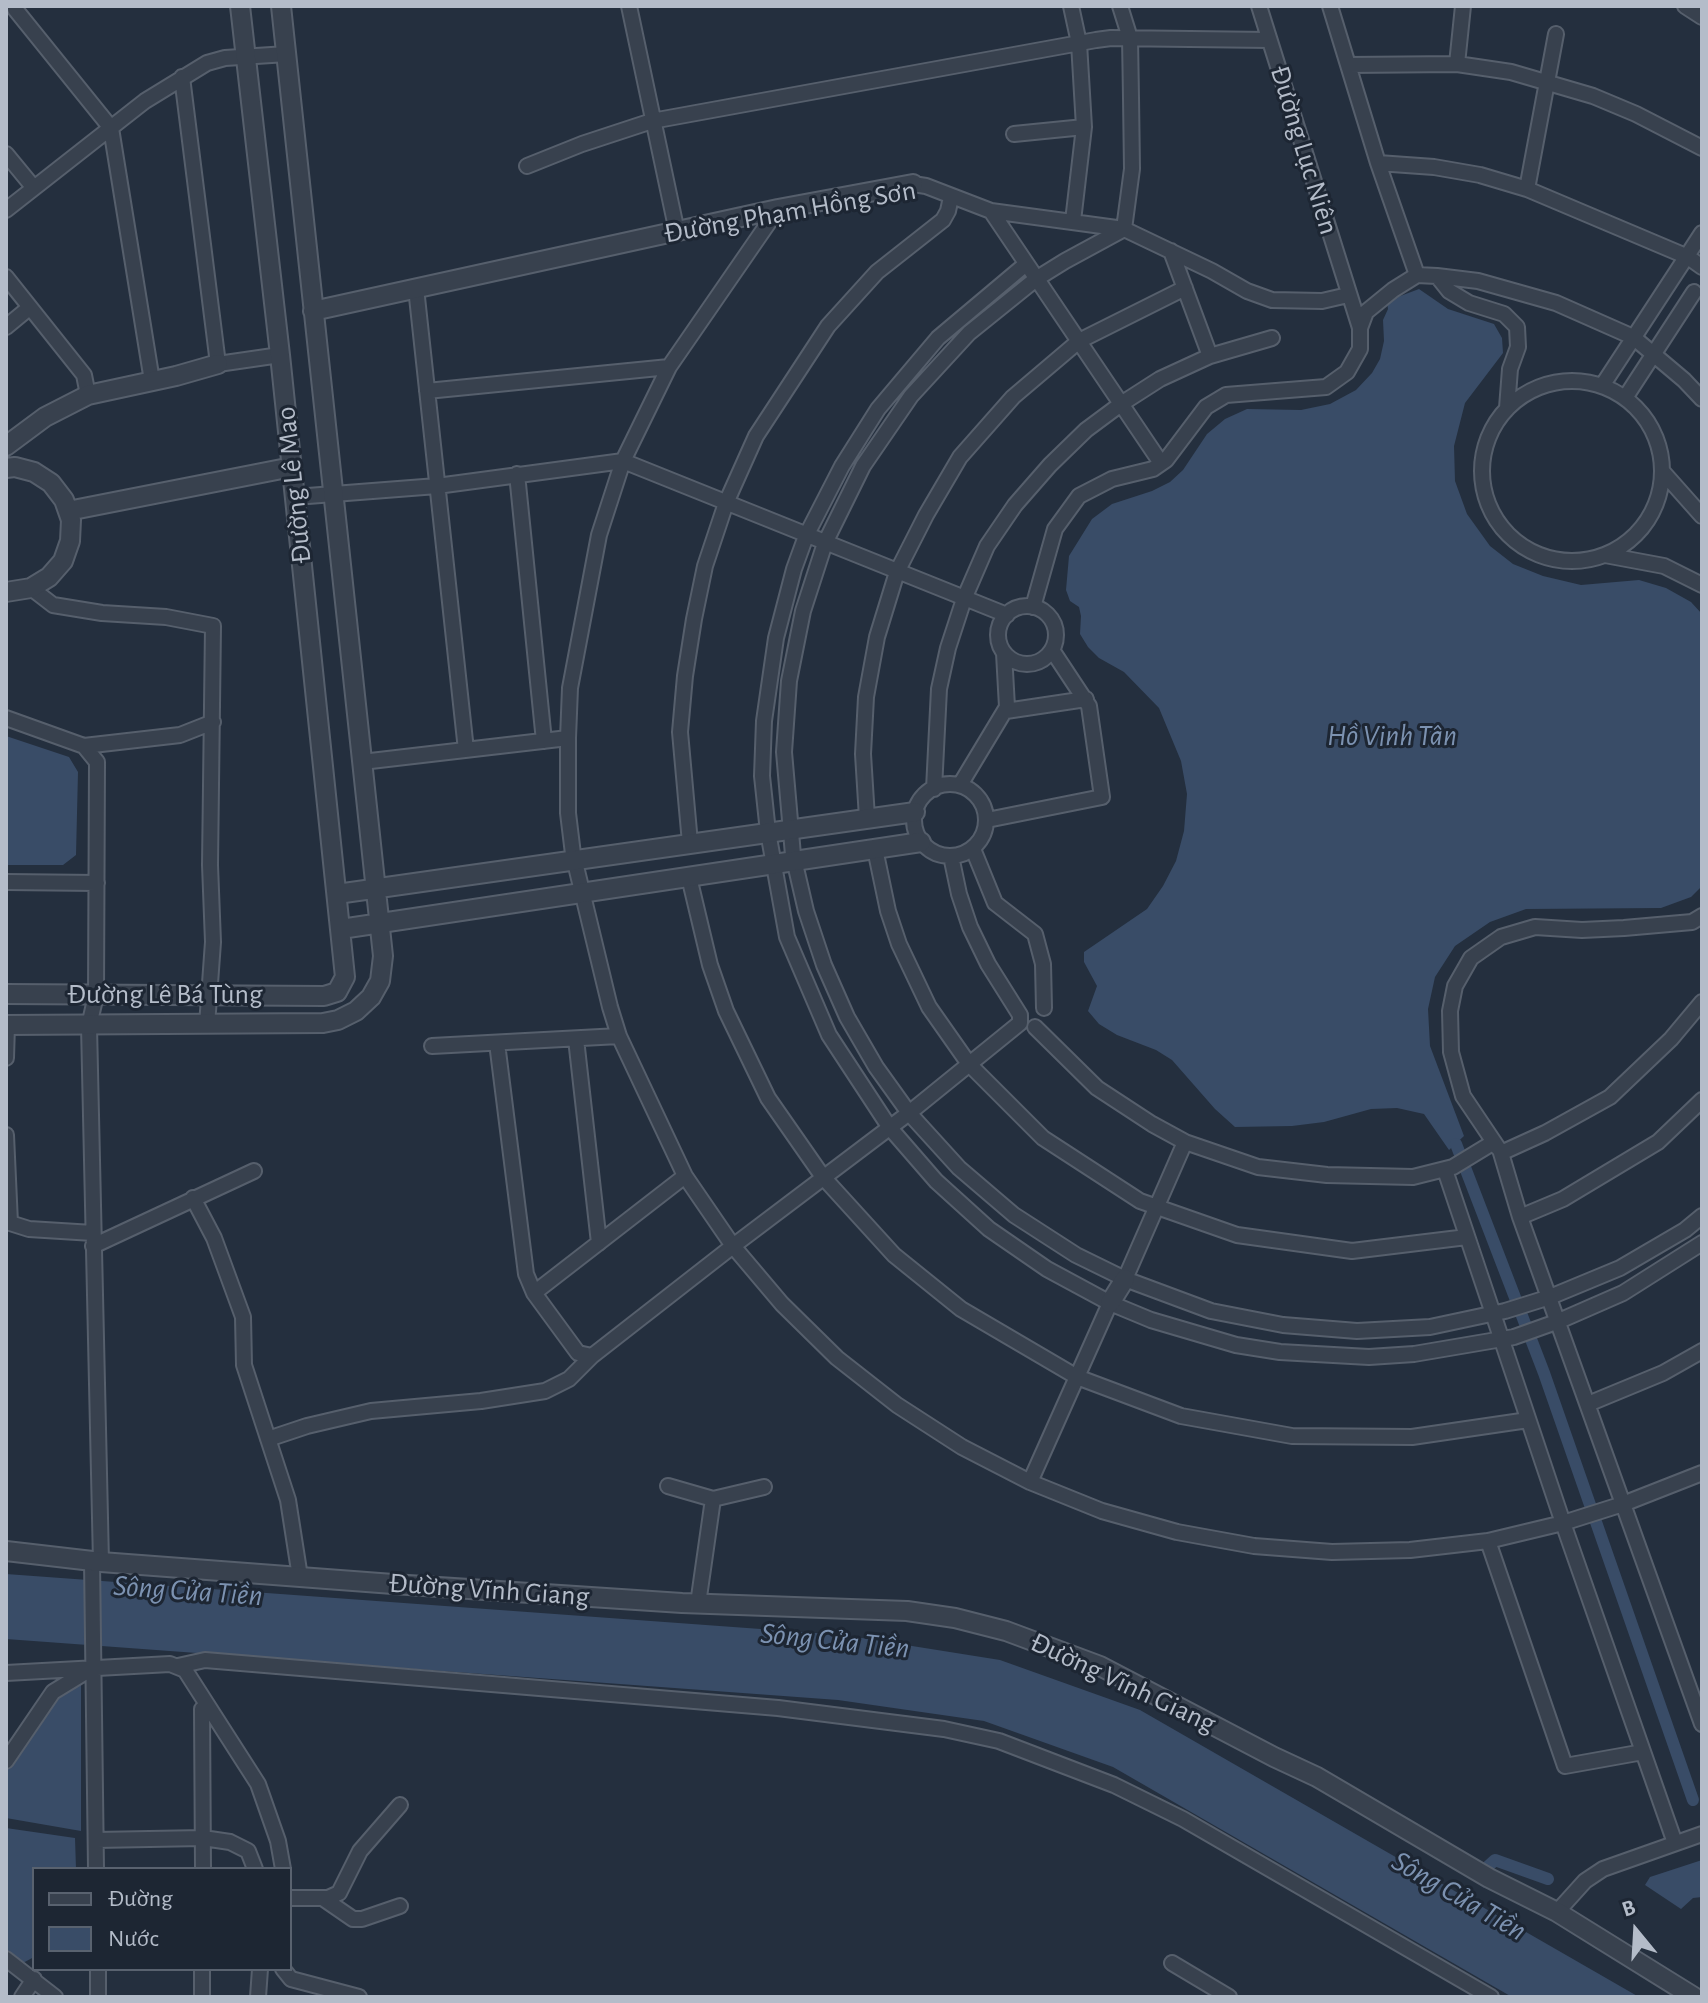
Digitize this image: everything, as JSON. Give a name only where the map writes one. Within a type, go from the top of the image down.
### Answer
[{"type":"street","name":"Đường Lê Mao","points":[[240,6],[345,963],[341,988],[324,996]]},
{"type":"street","name":"Đường Lê Mao","points":[[281,6],[383,956],[380,981],[365,1004],[347,1016],[323,1023]]},
{"type":"street","points":[[629,6],[677,232]]},
{"type":"street","points":[[1071,6],[1079,43],[1084,127],[1073,221]]},
{"type":"street","points":[[1120,6],[1130,38],[1132,169],[1124,229],[1036,279],[969,333],[911,396],[863,466],[825,543],[803,611],[789,681],[784,752],[794,861],[824,965],[847,1017],[876,1067],[909,1113],[959,1168],[1014,1215],[1076,1255],[1125,1279],[1211,1311],[1283,1325],[1357,1331],[1430,1327],[1499,1312],[1620,1268],[1685,1230],[1702,1216]]},
{"type":"street","name":"Đường Lục Niên","points":[[1259,6],[1360,328]]},
{"type":"street","points":[[1330,6],[1378,163],[1417,275]]},
{"type":"street","points":[[1457,64],[1463,6]]},
{"type":"street","points":[[1685,6],[1702,17]]},
{"type":"street","points":[[15,9],[111,128],[152,381]]},
{"type":"street","points":[[1527,189],[1556,34]]},
{"type":"street","points":[[527,166],[652,121],[1079,43],[1111,38],[1269,40]]},
{"type":"street","points":[[6,210],[145,101],[207,63],[225,58],[287,54]]},
{"type":"street","points":[[1348,65],[1457,64],[1511,72],[1593,96],[1702,148]]},
{"type":"street","points":[[182,77],[218,364]]},
{"type":"street","points":[[1014,134],[1084,127]]},
{"type":"street","points":[[6,154],[34,188]]},
{"type":"street","points":[[1378,163],[1434,167],[1480,175],[1527,189],[1688,257],[1702,267]]},
{"type":"street","name":"Đường Phạm Hồng Sơn","points":[[313,311],[778,209],[913,184],[991,211],[1124,229],[1247,291],[1272,300],[1322,301],[1348,295]]},
{"type":"street","points":[[690,843],[680,732],[685,676],[705,566],[726,503],[756,436],[828,326],[877,272],[943,220],[951,197]]},
{"type":"street","points":[[778,209],[669,367],[623,461],[599,535],[570,688],[568,813],[575,860],[601,977],[619,1036],[685,1176],[733,1246],[782,1304],[837,1358],[897,1405],[962,1447],[1030,1482],[1117,1515],[1177,1532],[1254,1546],[1332,1552],[1410,1550],[1488,1541],[1568,1521],[1701,1475]]},
{"type":"street","points":[[991,211],[1161,463]]},
{"type":"street","points":[[1602,386],[1702,233]]},
{"type":"street","points":[[1171,251],[1210,356]]},
{"type":"street","points":[[1026,264],[938,338],[878,409],[842,466],[806,536],[776,638],[764,721],[762,776],[768,832],[787,937],[829,1035],[890,1128],[936,1181],[989,1229],[1047,1269],[1110,1303],[1151,1320],[1236,1345],[1280,1352],[1333,1356],[1414,1354],[1508,1338],[1552,1324],[1623,1293],[1702,1243]]},
{"type":"street","points":[[1033,607],[1055,529],[1079,496],[1112,479],[1153,469],[1206,407],[1226,395],[1326,387],[1347,372],[1360,349],[1360,328],[1366,312],[1417,275],[1478,281],[1556,303],[1633,337],[1702,399]]},
{"type":"street","points":[[1437,276],[1449,291],[1469,303],[1504,314],[1517,327],[1518,347],[1510,369],[1507,408]]},
{"type":"street","points":[[6,277],[84,375],[88,395]]},
{"type":"street","points":[[1625,398],[1652,354],[1698,296],[1674,279]]},
{"type":"street","points":[[416,288],[466,750]]},
{"type":"street","points":[[867,818],[863,754],[866,697],[877,637],[897,572],[960,457],[1013,397],[1079,341],[1185,288]]},
{"type":"street","points":[[6,327],[29,308]]},
{"type":"street","points":[[934,789],[939,689],[948,648],[964,599],[987,546],[1015,505],[1086,430],[1121,404],[1160,379],[1210,356],[1272,338]]},
{"type":"street","points":[[6,446],[45,417],[88,395],[218,364],[280,355]]},
{"type":"street","points":[[427,391],[669,367]]},
{"type":"street","points":[[1605,555],[1627,542],[1645,524],[1657,501],[1662,471],[1660,450],[1650,426],[1625,398],[1602,386],[1577,381],[1551,383],[1527,393],[1507,408],[1491,429],[1483,454],[1481,479],[1493,516],[1518,544],[1541,556],[1566,561],[1605,555],[1664,566],[1702,585]]},
{"type":"street","points":[[295,497],[437,486],[623,461],[1007,615]]},
{"type":"street","points":[[68,511],[292,467]]},
{"type":"street","points":[[6,468],[34,472],[51,483],[64,500],[71,520],[70,541],[63,561],[49,577],[7,597]]},
{"type":"street","points":[[1662,471],[1702,516]]},
{"type":"street","points":[[517,474],[544,741]]},
{"type":"street","points":[[31,588],[53,605],[102,613],[166,617],[213,626],[210,865],[213,942],[207,1025]]},
{"type":"street","points":[[960,785],[1006,711],[1004,653],[999,633],[1007,615],[1019,607],[1033,607],[1046,613],[1054,624],[1056,637],[1052,650],[1042,660],[1029,664],[1015,661],[1004,653]]},
{"type":"street","points":[[987,820],[1102,797],[1086,699],[1052,650]]},
{"type":"street","points":[[1006,711],[1086,699]]},
{"type":"street","points":[[6,718],[84,746],[180,735],[213,722]]},
{"type":"street","points":[[362,762],[568,738]]},
{"type":"street","points":[[84,746],[97,762],[96,995],[89,1026],[96,1867]]},
{"type":"street","points":[[948,784],[960,785],[979,798],[985,808],[987,820],[980,841],[973,849],[951,856],[929,850],[921,842],[914,822],[920,801],[934,789],[948,784]]},
{"type":"street","points":[[337,894],[915,812]]},
{"type":"street","points":[[341,929],[921,842]]},
{"type":"street","points":[[875,849],[888,911],[913,977],[942,1027],[969,1064],[1043,1138],[1140,1201],[1237,1235],[1352,1251],[1467,1237]]},
{"type":"street","points":[[973,849],[995,903],[1035,934],[1043,964],[1044,1008]]},
{"type":"street","points":[[268,1439],[371,1411],[481,1401],[545,1391],[569,1379],[592,1356],[1019,1025],[1021,1018],[970,927],[951,856]]},
{"type":"street","points":[[689,877],[710,965],[745,1055],[781,1118],[823,1177],[894,1255],[950,1300],[1077,1377],[1181,1416],[1292,1436],[1412,1437],[1528,1420]]},
{"type":"street","points":[[6,882],[97,883]]},
{"type":"street","points":[[1702,916],[1692,922],[1624,928],[1582,930],[1535,927],[1501,937],[1471,958],[1455,986],[1450,1011],[1451,1052],[1463,1096],[1498,1148],[1552,1324],[1588,1404],[1617,1506],[1702,1724]]},
{"type":"street","name":"Đường Lê Bá Tùng","points":[[6,994],[324,996]]},
{"type":"street","points":[[1035,1027],[1097,1088],[1185,1142],[1258,1167],[1327,1175],[1413,1177],[1449,1168],[1479,1149],[1498,1148],[1545,1133],[1610,1097],[1701,1007]]},
{"type":"street","name":"Đường Lê Bá Tùng","points":[[6,1025],[323,1023]]},
{"type":"street","points":[[6,1025],[6,1058]]},
{"type":"street","points":[[432,1046],[619,1036]]},
{"type":"street","points":[[576,1039],[599,1243]]},
{"type":"street","points":[[497,1043],[524,1263],[534,1293],[578,1353],[592,1356]]},
{"type":"street","points":[[1520,1217],[1563,1199],[1658,1142],[1702,1100]]},
{"type":"street","points":[[6,1135],[11,1224],[93,1240],[254,1171]]},
{"type":"street","points":[[1030,1482],[1185,1142]]},
{"type":"street","points":[[1449,1168],[1467,1237],[1508,1338],[1528,1420],[1568,1521],[1675,1843]]},
{"type":"street","points":[[534,1293],[685,1176]]},
{"type":"street","points":[[193,1198],[214,1238],[243,1317],[244,1365],[288,1500],[300,1577]]},
{"type":"street","points":[[1332,1329],[1333,1356]]},
{"type":"street","points":[[1588,1404],[1663,1373],[1702,1351]]},
{"type":"street","points":[[668,1486],[713,1499],[764,1487]]},
{"type":"street","points":[[698,1604],[713,1499]]},
{"type":"street","points":[[1488,1541],[1565,1766],[1643,1752]]},
{"type":"street","name":"Đường Vĩnh Giang","points":[[6,1551],[95,1567],[300,1577],[698,1604],[907,1611],[955,1618],[1006,1631],[1100,1666],[1317,1777],[1489,1878],[1557,1912],[1694,1997]]},
{"type":"street","points":[[6,1673],[93,1662],[178,1666],[205,1660],[778,1708],[944,1729],[999,1741],[1114,1785],[1183,1819],[1491,1997]]},
{"type":"street","points":[[6,1761],[53,1692],[93,1662]]},
{"type":"street","points":[[178,1666],[190,1675],[258,1784],[278,1841],[283,1867]]},
{"type":"street","points":[[202,1709],[203,1867]]},
{"type":"street","points":[[292,1898],[324,1899],[339,1893],[360,1851],[400,1805]]},
{"type":"street","points":[[1557,1912],[1593,1874],[1702,1834]]},
{"type":"street","points":[[96,1840],[203,1838],[230,1842],[248,1851],[254,1867]]},
{"type":"street","points":[[324,1899],[353,1919],[400,1906]]},
{"type":"street","points":[[6,1959],[55,1997]]},
{"type":"street","points":[[1172,1963],[1229,1997]]},
{"type":"street","points":[[98,1971],[98,1997]]},
{"type":"street","points":[[202,1971],[202,1997]]},
{"type":"street","points":[[258,1997],[260,1971]]},
{"type":"street","points":[[285,1971],[291,1979],[359,1997]]},
{"type":"street","points":[[22,1997],[34,1979]]},
{"type":"water","name":"Hồ Vinh Tân","points":[[1419,289],[1448,309],[1494,324],[1502,338],[1503,353],[1465,403],[1454,446],[1455,481],[1467,514],[1490,546],[1513,564],[1543,576],[1581,585],[1639,580],[1666,588],[1691,602],[1702,614],[1702,886],[1691,897],[1661,908],[1526,909],[1490,922],[1455,946],[1435,977],[1428,1009],[1430,1046],[1464,1136],[1449,1150],[1424,1114],[1397,1108],[1371,1109],[1324,1122],[1292,1126],[1235,1127],[1172,1060],[1156,1050],[1117,1035],[1099,1024],[1088,1011],[1097,986],[1084,962],[1084,952],[1147,909],[1163,886],[1176,861],[1184,831],[1187,794],[1181,761],[1159,708],[1124,672],[1099,658],[1088,647],[1080,634],[1079,607],[1070,601],[1066,590],[1069,556],[1092,519],[1112,504],[1170,482],[1183,470],[1207,434],[1225,419],[1247,409],[1301,410],[1330,404],[1356,390],[1380,359],[1387,301]]},
{"type":"water","points":[[6,736],[69,757],[78,772],[76,855],[63,865],[6,865]]},
{"type":"water","name":"Sông Cửa Tiền","points":[[6,1574],[843,1635],[1000,1660],[1140,1710],[1639,1997],[1512,1997],[1113,1767],[984,1721],[838,1700],[6,1639]]},
{"type":"water","points":[[81,1682],[81,1831],[6,1818],[6,1771],[31,1729],[57,1695]]},
{"type":"water","points":[[6,1828],[75,1838],[76,1867],[32,1867],[32,1958],[21,1964],[6,1952]]},
{"type":"water","points":[[1702,1860],[1702,1897],[1693,1898],[1681,1909],[1645,1885],[1650,1877]]},
{"type":"waterway","points":[[1456,1144],[1544,1373],[1693,1800]]},
{"type":"waterway","points":[[1484,1870],[1495,1860],[1548,1879]]}]
